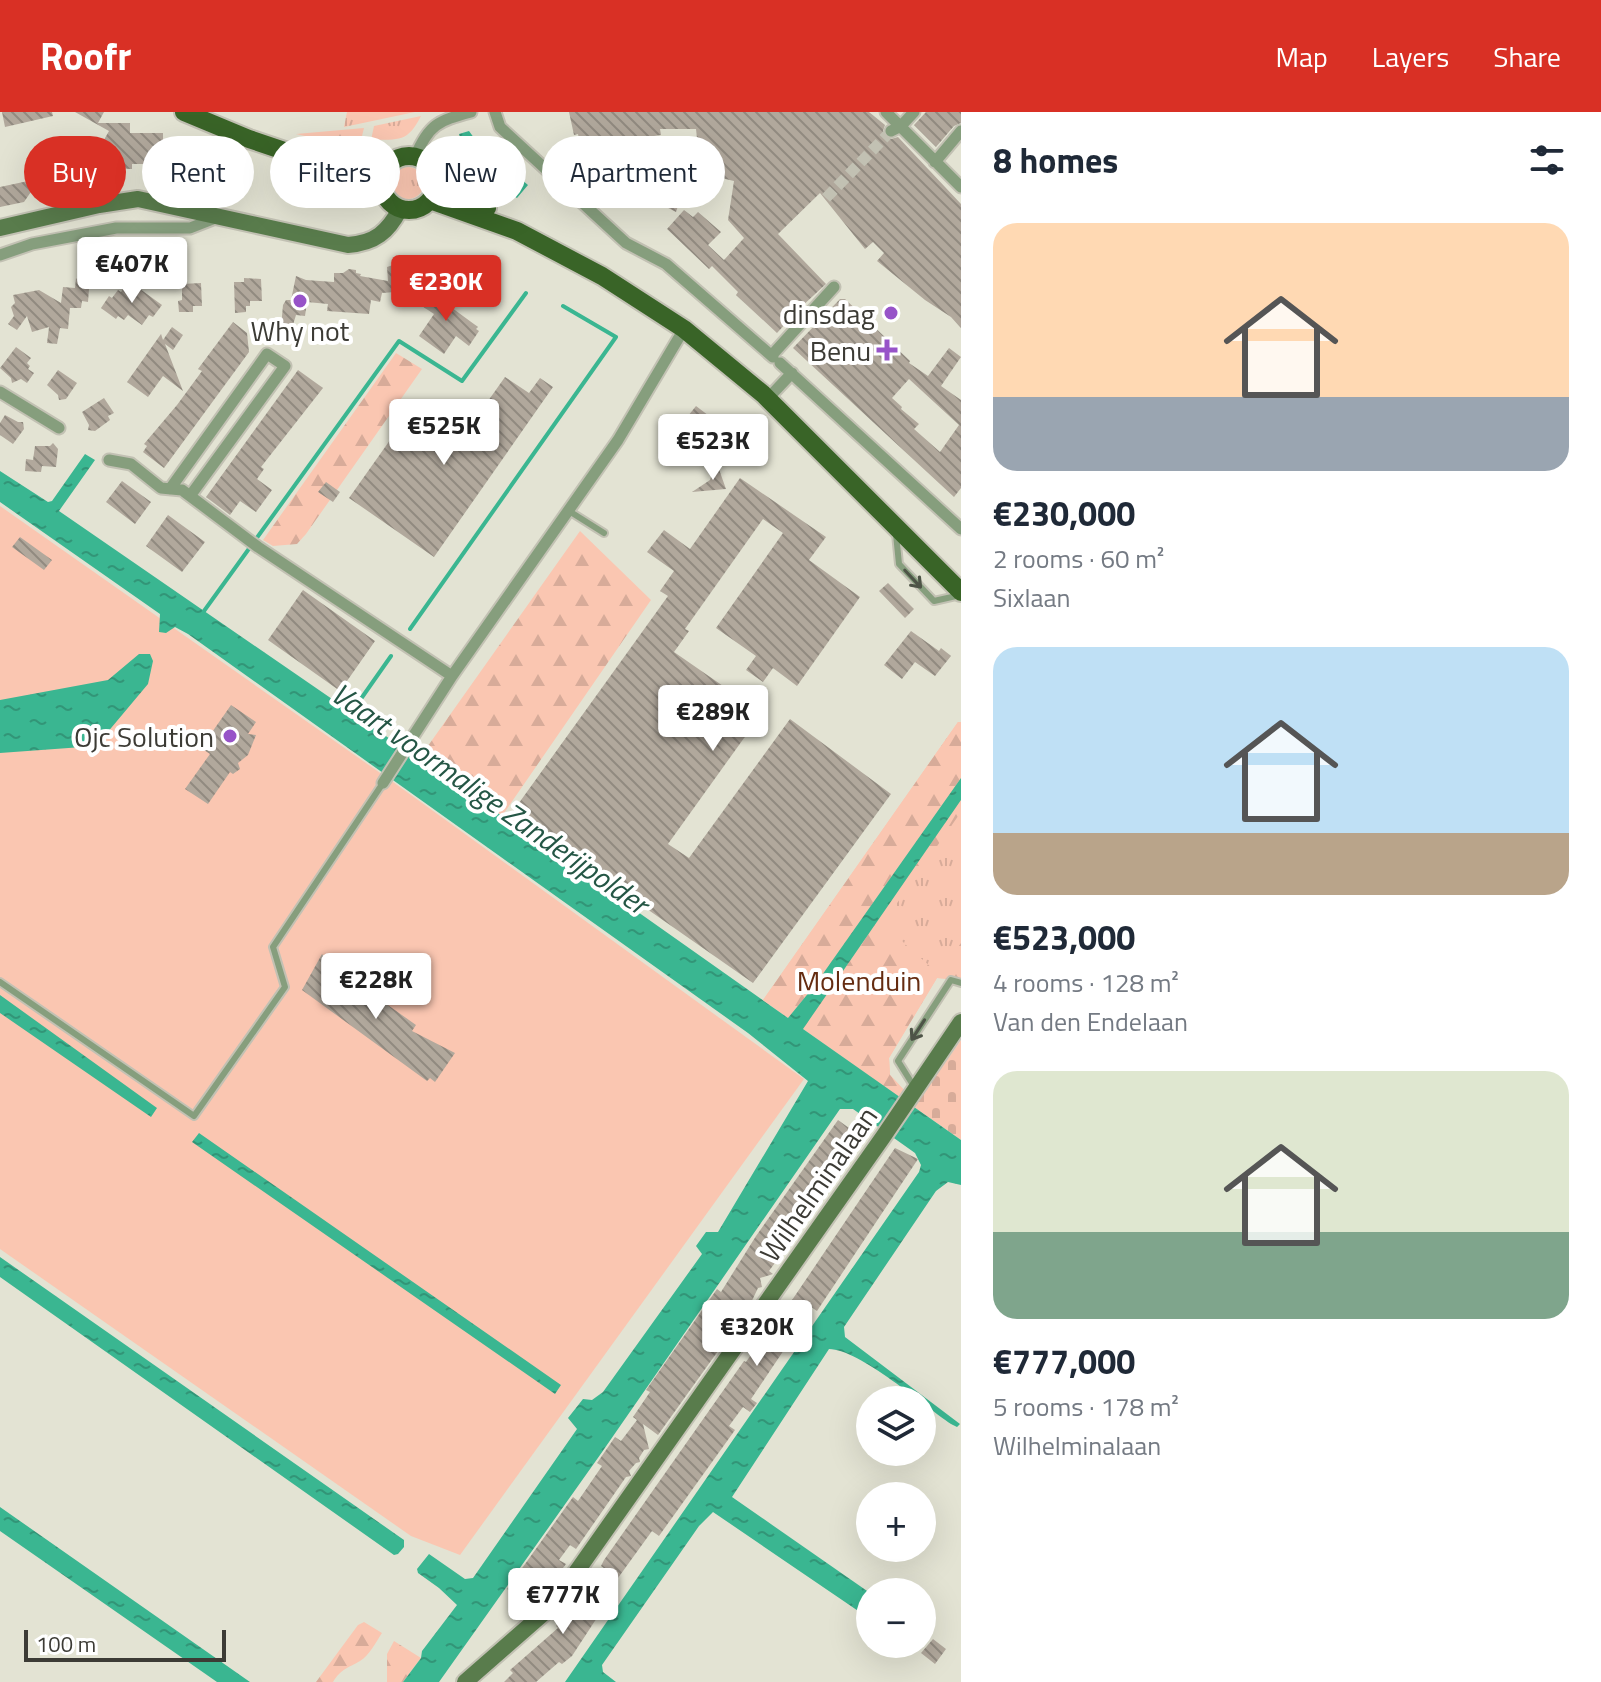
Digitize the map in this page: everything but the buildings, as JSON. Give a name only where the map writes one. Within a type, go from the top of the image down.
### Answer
[{"type":"main road","points":[[184,112],[270,146]]},
{"type":"main road","points":[[400,158],[415,157]]},
{"type":"main road","points":[[0,228],[138,199],[321,242],[348,245],[372,241],[384,233],[400,209],[419,208]]},
{"type":"main road","points":[[466,208],[602,276],[684,329],[763,394],[961,594]]},
{"type":"main road","points":[[478,208],[506,217],[619,277],[713,341],[774,392],[961,580]]},
{"type":"main road","name":"Wilhelminalaan","points":[[465,1682],[553,1605],[961,1022]]},
{"type":"street","points":[[415,157],[433,126],[471,112]]},
{"type":"street","points":[[495,112],[500,127],[626,243],[666,264],[792,373],[961,529]]},
{"type":"street","points":[[886,112],[896,128],[961,187]]},
{"type":"street","points":[[896,128],[914,112]]},
{"type":"street","points":[[935,162],[961,131]]},
{"type":"street","points":[[0,255],[32,244],[116,228],[190,228],[220,216]]},
{"type":"street","points":[[775,359],[834,287]]},
{"type":"street","points":[[383,783],[452,676],[618,440],[684,329]]},
{"type":"street","points":[[170,489],[267,354],[285,366],[190,496]]},
{"type":"street","points":[[774,392],[792,373]]},
{"type":"street","points":[[0,392],[59,428]]},
{"type":"street","points":[[109,460],[131,464],[161,488],[182,490],[241,536],[452,676]]},
{"type":"lane","points":[[569,511],[604,533]]},
{"type":"lane","points":[[897,527],[899,564],[934,601],[961,594]]},
{"type":"lane","points":[[0,982],[194,1116],[285,987],[273,947],[383,783]]},
{"type":"lane","points":[[913,1094],[898,1061],[951,980],[961,983]]},
{"type":"green space","points":[[347,112],[415,112],[344,127]]},
{"type":"green space","points":[[421,116],[402,138],[372,136],[374,126]]},
{"type":"green space","points":[[364,128],[362,136],[296,134]]},
{"type":"green space","points":[[414,168],[416,196],[402,198],[400,170]]},
{"type":"green space","points":[[396,353],[422,369],[306,534],[297,544],[273,546],[263,540]]},
{"type":"green space","points":[[0,506],[393,782],[804,1079],[460,1555],[411,1536],[0,1249]]},
{"type":"green space","points":[[580,531],[651,600],[502,816],[418,760]]},
{"type":"green space","name":"Molenduin","points":[[958,722],[961,722],[961,980],[937,978],[889,1058],[890,1075],[904,1090],[899,1097],[763,1000]]},
{"type":"green space","points":[[958,722],[961,722],[961,778],[815,985],[788,1018],[763,1000]]},
{"type":"green space","points":[[961,800],[961,812],[881,926],[929,965],[937,977],[961,943],[961,980],[937,978],[889,1058],[890,1075],[904,1090],[899,1097],[803,1029]]},
{"type":"green space","points":[[961,1040],[961,1140],[914,1107]]},
{"type":"green space","points":[[364,1622],[382,1633],[369,1652],[342,1671],[333,1682],[316,1682],[358,1625]]},
{"type":"green space","points":[[394,1641],[421,1658],[403,1682],[387,1682],[387,1654]]},
{"type":"water","points":[[469,131],[473,136],[460,136]]},
{"type":"water","points":[[85,454],[95,460],[59,511],[502,816],[788,1018],[815,985],[961,778],[961,800],[803,1029],[961,1140],[961,1185],[948,1182],[936,1191],[844,1327],[845,1337],[910,1386],[900,1386],[857,1358],[829,1349],[732,1497],[856,1583],[856,1609],[713,1512],[699,1526],[602,1665],[603,1672],[616,1682],[565,1682],[919,1172],[921,1165],[915,1153],[853,1109],[840,1109],[439,1682],[403,1682],[457,1605],[417,1569],[429,1554],[465,1579],[473,1578],[577,1429],[568,1418],[583,1399],[592,1400],[603,1392],[702,1254],[696,1246],[706,1232],[718,1232],[808,1081],[748,1033],[188,634],[175,627],[166,633],[159,632],[160,614],[0,502],[0,471],[48,502],[52,501]]},
{"type":"water","points":[[139,654],[150,654],[153,661],[148,684],[96,746],[0,753],[0,700],[108,680]]},
{"type":"water","points":[[0,995],[157,1108],[151,1117],[0,1013]]},
{"type":"water","points":[[199,1133],[561,1385],[555,1394],[192,1142]]},
{"type":"water","points":[[0,1257],[404,1540],[404,1547],[394,1555],[0,1277]]},
{"type":"water","points":[[936,1406],[960,1424],[957,1427],[936,1413]]},
{"type":"water","points":[[0,1507],[250,1682],[217,1682],[0,1531]]},
{"type":"waterway","points":[[204,611],[399,341],[462,381],[526,293]]},
{"type":"waterway","points":[[410,629],[616,337],[563,306]]},
{"type":"waterway","name":"Vaart voormalige Zanderijpolder","points":[[351,713],[391,656]]},
{"type":"tunnel","points":[[826,198],[891,131]]},
{"type":"place","name":"Why not","points":[[300,301]]},
{"type":"place","name":"dinsdag","points":[[891,313]]},
{"type":"place","name":"Benu","points":[[887,350]]},
{"type":"place","name":"Ojc Solution","points":[[230,736]]}]
